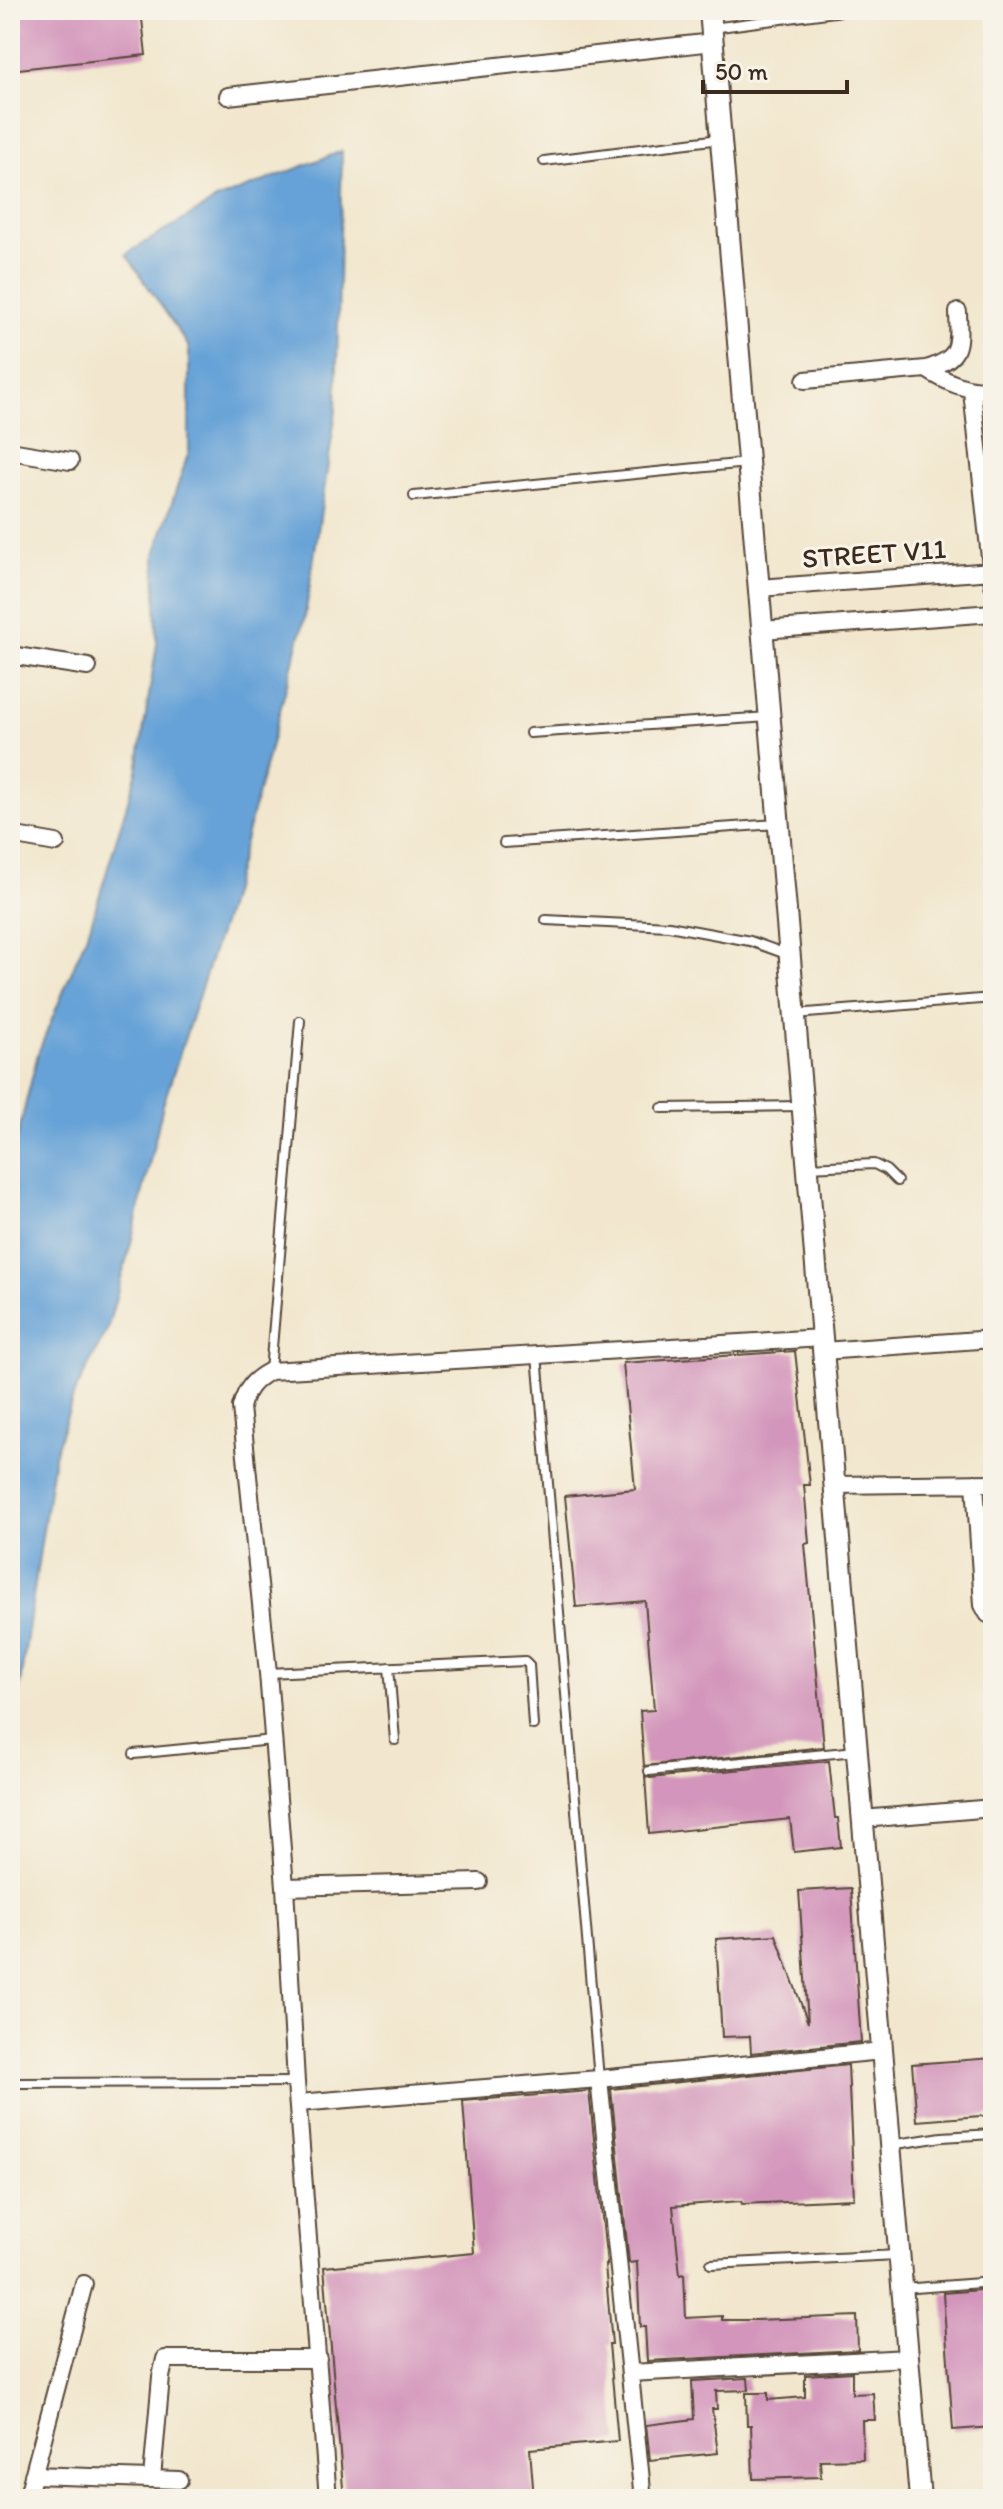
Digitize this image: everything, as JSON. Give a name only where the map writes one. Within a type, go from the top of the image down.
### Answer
[{"type":"street","points":[[228,96],[712,27],[920,2499]]},
{"type":"street","points":[[805,380],[926,369],[944,363],[954,355],[959,344],[958,312]]},
{"type":"street","points":[[926,369],[947,382],[972,391],[993,390]]},
{"type":"street","points":[[972,391],[993,575]]},
{"type":"street","points":[[978,450],[993,438]]},
{"type":"street","points":[[10,451],[70,461]]},
{"type":"street","name":"STREET V11","points":[[759,588],[993,575]]},
{"type":"street","points":[[762,630],[993,613]]},
{"type":"street","points":[[10,655],[88,667]]},
{"type":"street","points":[[10,835],[56,843]]},
{"type":"street","points":[[328,2499],[268,1673],[241,1407],[246,1391],[257,1378],[270,1371],[537,1355],[993,1339]]},
{"type":"street","points":[[975,1483],[983,1605],[988,1614],[993,1615]]},
{"type":"street","points":[[834,1485],[993,1483]]},
{"type":"street","points":[[862,1819],[993,1808]]},
{"type":"street","points":[[285,1887],[479,1882]]},
{"type":"street","points":[[298,2103],[599,2079],[882,2051]]},
{"type":"street","points":[[599,2079],[643,2499]]},
{"type":"street","points":[[27,2499],[84,2284]]},
{"type":"street","points":[[630,2373],[908,2358]]},
{"type":"street","points":[[152,2478],[165,2359],[318,2359]]},
{"type":"street","points":[[33,2475],[179,2480]]},
{"type":"lane","points":[[712,27],[850,10]]},
{"type":"lane","points":[[544,161],[721,139]]},
{"type":"lane","points":[[414,496],[748,463]]},
{"type":"lane","points":[[530,733],[770,717]]},
{"type":"lane","points":[[504,843],[778,824]]},
{"type":"lane","points":[[546,920],[669,926],[750,941],[790,955]]},
{"type":"lane","points":[[795,1014],[993,998]]},
{"type":"lane","points":[[270,1371],[300,1021]]},
{"type":"lane","points":[[662,1108],[802,1106]]},
{"type":"lane","points":[[808,1167],[874,1164],[897,1181]]},
{"type":"lane","points":[[537,1355],[599,2079]]},
{"type":"lane","points":[[268,1673],[525,1661],[529,1665],[533,1725]]},
{"type":"lane","points":[[389,1667],[395,1740]]},
{"type":"lane","points":[[134,1754],[272,1740]]},
{"type":"lane","points":[[649,1771],[857,1751]]},
{"type":"lane","points":[[19,2083],[296,2082]]},
{"type":"lane","points":[[890,2145],[942,2137],[993,2134]]},
{"type":"lane","points":[[711,2264],[899,2254]]},
{"type":"lane","points":[[902,2289],[993,2282]]},
{"type":"water","points":[[342,151],[336,411],[305,617],[226,912],[163,1105],[107,1330],[74,1394],[54,1456],[10,1751],[10,1167],[38,1053],[90,927],[137,771],[157,644],[155,554],[189,451],[189,347],[126,254],[218,199]]},
{"type":"building","points":[[10,10],[141,10],[146,55],[10,70]]},
{"type":"building","points":[[795,1351],[810,1485],[804,1485],[809,1543],[805,1544],[824,1747],[644,1766],[640,1711],[654,1710],[645,1601],[576,1607],[565,1496],[635,1489],[623,1363]]},
{"type":"building","points":[[829,1761],[841,1847],[794,1852],[790,1819],[649,1834],[645,1776]]},
{"type":"building","points":[[851,1888],[861,2042],[751,2053],[750,2036],[722,2037],[716,1939],[776,1935],[808,2023],[799,1891]]},
{"type":"building","points":[[993,2058],[993,2115],[917,2121],[912,2064]]},
{"type":"building","points":[[848,2065],[854,2199],[673,2206],[680,2275],[684,2274],[686,2318],[722,2316],[722,2320],[756,2320],[857,2316],[858,2350],[647,2361],[645,2327],[640,2327],[637,2262],[629,2263],[611,2089]]},
{"type":"building","points":[[589,2091],[607,2265],[612,2344],[609,2344],[618,2441],[530,2449],[534,2499],[344,2499],[324,2267],[474,2253],[463,2101]]},
{"type":"building","points":[[993,2289],[993,2427],[953,2430],[943,2293]]},
{"type":"building","points":[[852,2372],[852,2394],[873,2393],[875,2420],[862,2420],[863,2459],[820,2460],[821,2477],[753,2479],[746,2393],[768,2393],[768,2400],[805,2397],[805,2375]]},
{"type":"building","points":[[748,2378],[749,2390],[716,2391],[717,2409],[712,2409],[718,2453],[650,2460],[646,2425],[694,2419],[692,2381]]}]
